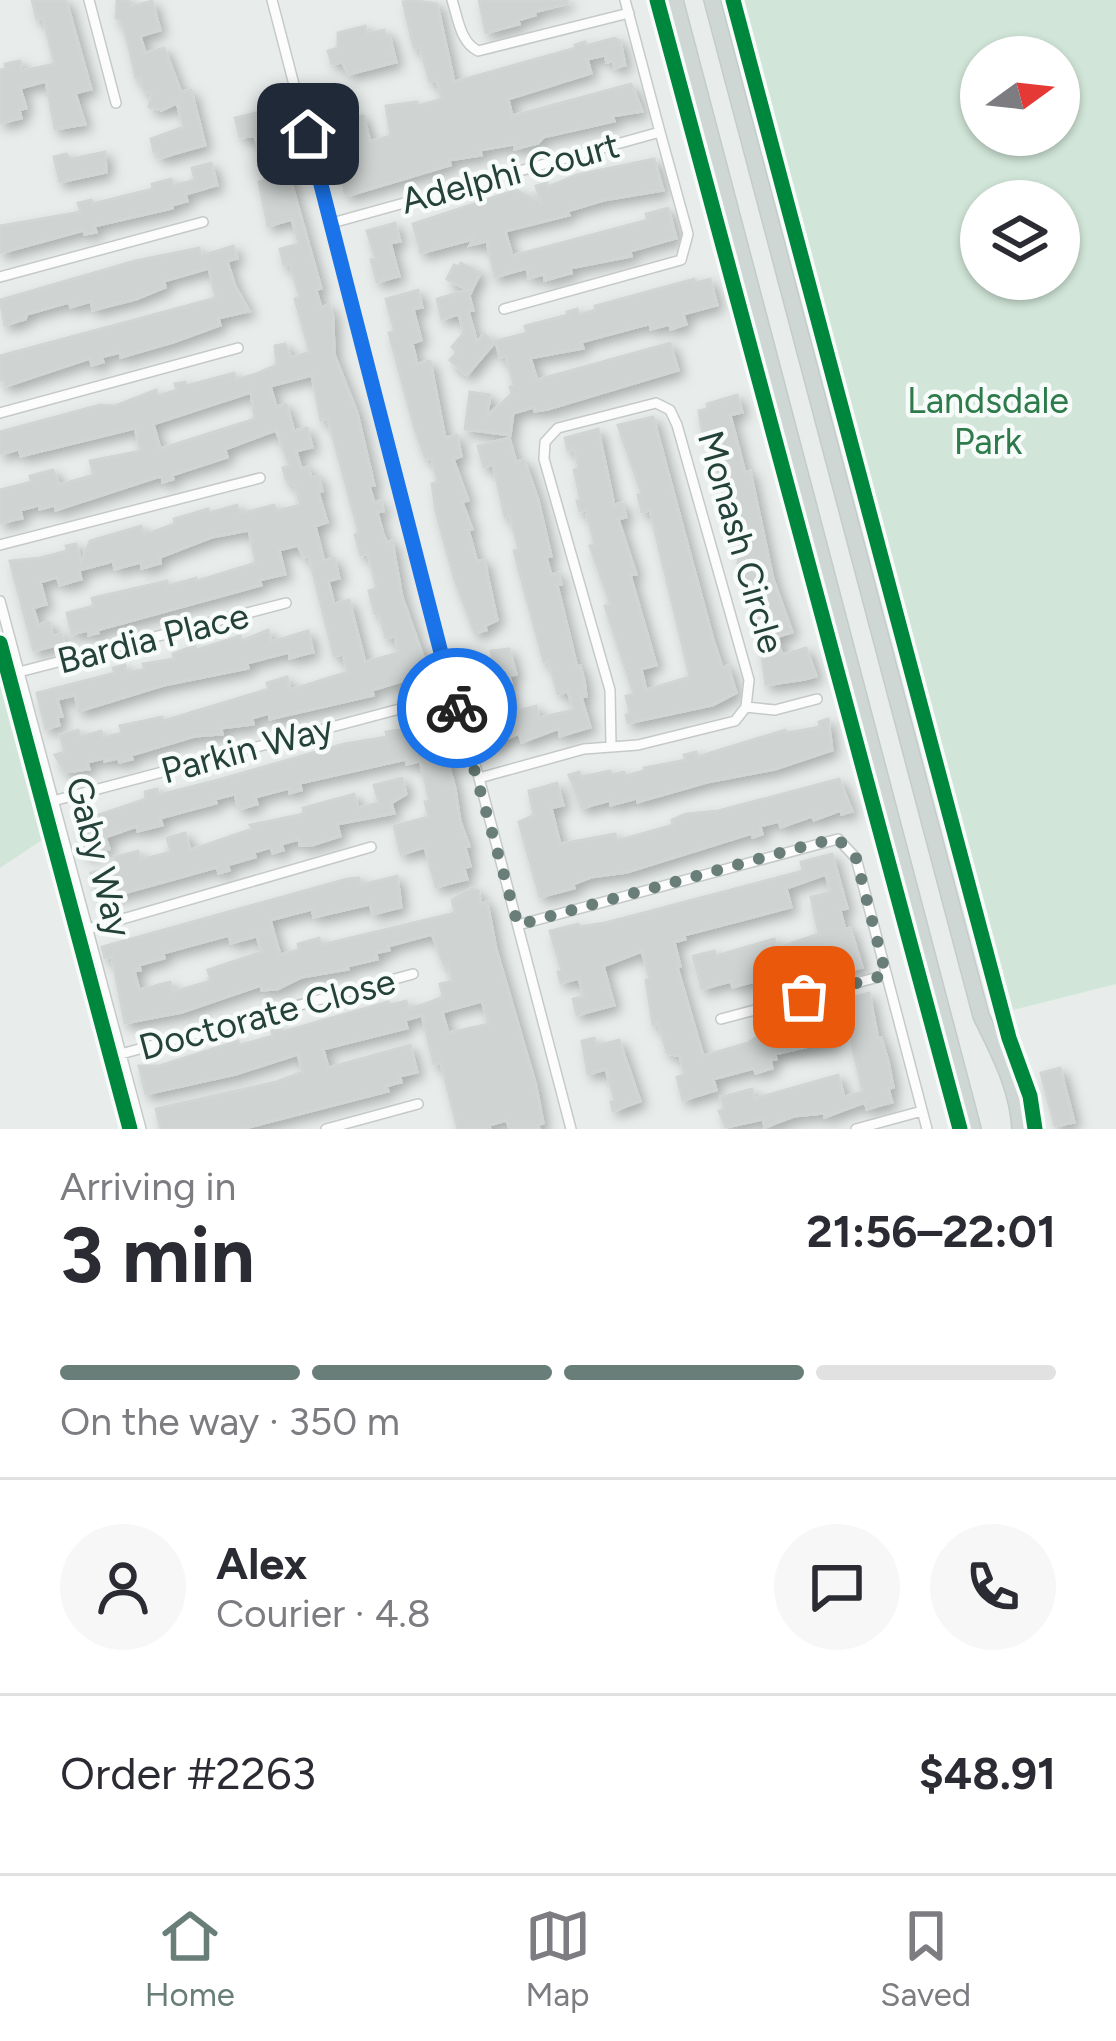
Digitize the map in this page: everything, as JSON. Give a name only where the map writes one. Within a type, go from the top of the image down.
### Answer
[{"type":"main road","points":[[675,0],[973,1129]]},
{"type":"main road","points":[[712,0],[981,1016],[1010,1079],[1020,1129]]},
{"type":"street","points":[[89,0],[116,103]]},
{"type":"street","points":[[272,0],[449,684]]},
{"type":"street","points":[[452,0],[466,42],[478,51],[629,13]]},
{"type":"street","points":[[625,0],[661,132]]},
{"type":"street","name":"Adelphi Court","points":[[332,223],[661,132],[688,234],[681,260],[504,309]]},
{"type":"street","points":[[0,277],[203,222]]},
{"type":"street","points":[[0,413],[238,348]]},
{"type":"street","name":"Monash Circle","points":[[479,778],[584,749],[638,746],[735,721],[746,707],[749,680],[670,410],[656,404],[558,428],[545,442],[544,459],[610,690],[611,746]]},
{"type":"street","points":[[0,545],[260,478]]},
{"type":"street","name":"Gaby Way","points":[[0,601],[141,1129]]},
{"type":"street","name":"Bardia Place","points":[[19,672],[286,603]]},
{"type":"street","points":[[449,684],[459,685],[464,692],[464,701],[457,707],[447,706],[441,698],[449,684]]},
{"type":"street","name":"Parkin Way","points":[[53,801],[441,698]]},
{"type":"street","name":"Monash Circle","points":[[746,707],[775,710],[818,699]]},
{"type":"street","points":[[457,707],[571,1129]]},
{"type":"street","points":[[518,925],[838,839],[856,858],[927,1129]]},
{"type":"street","points":[[88,929],[371,848]]},
{"type":"street","name":"Doctorate Close","points":[[121,1054],[413,974]]},
{"type":"street","points":[[722,1019],[886,975]]},
{"type":"street","points":[[326,1129],[418,1104]]},
{"type":"street","points":[[856,1129],[922,1111]]},
{"type":"green space","name":"Landsdale Park","points":[[744,0],[1116,0],[1116,984],[1013,1010]]},
{"type":"green space","points":[[0,674],[9,675],[51,834],[0,868]]},
{"type":"building","points":[[32,0],[65,0],[67,4],[91,89],[75,93],[85,124],[55,129],[46,81],[20,88],[26,108],[19,110],[21,118],[0,123],[0,70],[6,69],[5,64],[20,61],[22,71],[55,64],[43,17],[37,19]]},
{"type":"building","points":[[117,0],[129,0],[130,7],[152,1],[160,30],[140,36],[145,53],[164,48],[181,92],[191,90],[205,145],[160,158],[154,152],[151,139],[184,127],[177,103],[162,110],[149,107],[152,94],[136,78],[121,20],[116,18]]},
{"type":"building","points":[[479,0],[567,0],[568,3],[486,33]]},
{"type":"building","points":[[403,2],[437,4],[454,82],[585,42],[586,46],[614,38],[620,41],[625,65],[615,68],[605,55],[587,59],[591,73],[508,99],[512,116],[631,84],[642,111],[612,116],[614,121],[543,137],[515,149],[514,144],[480,150],[481,155],[449,160],[450,165],[345,193],[333,121],[363,116],[370,141],[391,136],[386,106],[417,102],[418,106],[442,99],[437,80],[430,82],[420,47],[414,48]]},
{"type":"building","points":[[365,26],[367,34],[384,30],[389,35],[396,62],[349,74],[342,62],[332,64],[328,51],[338,48],[338,33]]},
{"type":"building","points":[[271,109],[282,152],[287,150],[289,160],[285,161],[321,288],[316,290],[321,308],[329,305],[333,317],[334,354],[357,413],[374,485],[369,486],[374,503],[381,501],[383,511],[377,512],[383,534],[387,543],[392,541],[402,597],[427,668],[414,671],[415,677],[372,690],[373,695],[270,719],[269,713],[252,718],[253,724],[221,728],[222,734],[195,736],[120,762],[104,758],[87,762],[89,769],[65,772],[55,755],[65,752],[60,735],[78,730],[80,737],[101,731],[103,738],[122,733],[120,726],[162,717],[163,721],[269,689],[267,683],[287,677],[290,690],[348,672],[343,654],[334,656],[309,556],[304,557],[298,545],[279,550],[285,574],[259,580],[261,585],[98,633],[72,634],[67,613],[94,606],[92,598],[167,581],[168,586],[197,581],[256,563],[249,530],[212,537],[142,568],[141,562],[115,569],[113,561],[79,570],[81,579],[60,585],[57,577],[40,582],[46,604],[33,608],[38,625],[49,622],[53,636],[61,634],[64,643],[34,651],[10,561],[40,558],[76,544],[81,562],[90,541],[141,526],[144,535],[208,509],[209,513],[237,505],[240,514],[274,505],[276,511],[301,505],[295,485],[286,479],[283,468],[290,466],[276,430],[225,449],[227,457],[172,475],[173,479],[154,478],[56,510],[55,505],[40,509],[39,505],[20,510],[22,518],[0,523],[0,490],[32,482],[30,476],[53,470],[59,485],[94,475],[90,461],[141,451],[135,428],[21,456],[19,449],[0,454],[0,432],[100,405],[115,406],[156,390],[158,396],[177,390],[175,384],[185,382],[186,386],[234,373],[236,380],[256,374],[277,365],[275,346],[285,344],[291,358],[310,352],[295,299],[300,297],[280,249],[299,244],[292,219],[268,226],[259,182],[267,180],[255,136],[240,137],[235,118]],"holes":[[[312,375],[321,420],[328,418],[361,555],[368,553],[377,588],[369,591],[375,614],[379,613],[386,638],[395,636],[399,653],[365,662],[349,600],[334,604],[328,581],[339,578],[334,558],[324,561],[315,526],[327,522],[318,492],[322,491],[318,476],[311,478],[308,467],[301,469],[296,451],[312,447],[307,428],[294,431],[286,404],[276,407],[270,386]],[[251,392],[255,419],[160,449],[153,424]]]},
{"type":"building","points":[[105,152],[106,172],[60,182],[54,157],[66,154],[71,159]]},
{"type":"building","points":[[654,159],[663,190],[604,200],[567,211],[569,215],[505,231],[512,256],[648,220],[646,214],[668,208],[676,238],[630,251],[631,256],[570,268],[571,273],[545,280],[544,274],[529,278],[527,268],[495,277],[487,241],[470,245],[473,239],[421,253],[413,224],[516,190],[541,203],[536,186],[547,183],[548,187],[577,175]]},
{"type":"building","points":[[211,163],[217,185],[185,194],[187,201],[172,208],[94,226],[96,232],[85,234],[84,230],[0,253],[0,226],[81,212],[78,203],[153,189],[152,184],[171,179],[173,186],[195,180],[192,168]]},
{"type":"building","points":[[395,223],[400,241],[390,243],[399,276],[377,282],[367,231]]},
{"type":"building","points":[[233,246],[237,258],[227,261],[249,311],[218,318],[220,325],[173,342],[121,357],[120,352],[101,357],[103,362],[92,365],[90,358],[6,386],[0,380],[0,356],[216,298],[209,268],[164,281],[165,287],[136,299],[93,310],[91,301],[71,307],[69,302],[5,325],[0,300],[135,261],[199,248],[201,256]]},
{"type":"building","points":[[461,263],[480,273],[469,296],[473,310],[468,311],[477,343],[484,334],[494,343],[467,375],[450,360],[457,352],[452,347],[464,333],[459,314],[442,319],[437,299],[468,290],[447,279],[454,265]]},
{"type":"building","points":[[694,279],[695,283],[710,279],[717,305],[683,314],[686,324],[671,329],[670,324],[651,329],[650,324],[644,325],[581,342],[583,348],[530,358],[537,380],[670,343],[678,370],[548,409],[513,413],[510,435],[465,429],[470,392],[490,395],[487,416],[512,394],[506,356],[500,357],[496,341],[527,333],[525,326],[567,312],[577,309],[579,315],[596,310],[595,306]]},
{"type":"building","points":[[418,290],[422,307],[413,309],[421,340],[412,343],[417,364],[430,361],[445,438],[457,435],[461,456],[453,459],[468,500],[462,502],[472,529],[468,530],[477,562],[484,560],[497,620],[475,633],[436,512],[432,484],[438,482],[432,459],[425,457],[415,429],[389,333],[395,332],[386,299]]},
{"type":"building","points":[[737,395],[742,412],[730,415],[745,473],[750,471],[773,579],[792,632],[776,637],[782,655],[806,648],[816,676],[805,679],[766,685],[757,619],[738,563],[739,547],[708,435],[704,437],[701,425],[699,411],[708,409],[707,404]]},
{"type":"building","points":[[653,417],[713,640],[736,693],[712,705],[628,723],[626,696],[634,694],[605,606],[611,605],[590,546],[595,545],[586,510],[580,511],[577,501],[581,500],[574,448],[568,450],[565,438],[598,429],[614,505],[622,503],[626,517],[618,519],[656,665],[641,669],[646,690],[690,677],[650,510],[642,512],[638,495],[642,494],[618,425]]},
{"type":"building","points":[[509,438],[516,462],[524,460],[538,500],[551,556],[546,557],[551,575],[558,573],[561,584],[557,585],[584,680],[586,696],[581,697],[590,727],[560,736],[559,728],[522,742],[519,733],[491,746],[482,713],[498,708],[491,681],[486,682],[483,672],[495,668],[491,651],[509,649],[516,674],[506,684],[510,713],[536,706],[539,718],[574,710],[568,691],[558,694],[549,661],[544,662],[514,551],[519,550],[510,515],[505,517],[493,464],[484,467],[478,446]]},
{"type":"building","points":[[268,630],[271,642],[308,631],[313,652],[290,658],[289,652],[247,663],[248,668],[164,685],[79,711],[75,695],[57,699],[62,716],[57,717],[59,725],[46,729],[37,693],[115,673],[113,668],[125,665],[127,673],[145,669],[143,664],[174,659],[173,654],[195,646],[196,650],[240,636],[242,641]]},
{"type":"building","points":[[828,719],[832,750],[638,802],[637,798],[611,805],[610,800],[582,808],[569,775],[610,771],[626,776],[686,760],[684,755],[696,752],[697,757],[785,730],[820,727],[819,722]]},
{"type":"building","points":[[435,722],[440,732],[455,789],[469,846],[465,847],[470,866],[464,868],[467,879],[436,887],[425,847],[401,854],[394,826],[429,817],[425,802],[430,801],[420,761],[407,764],[406,759],[300,783],[301,790],[290,793],[289,788],[255,797],[257,804],[239,809],[235,794],[215,799],[216,803],[160,818],[162,825],[138,831],[137,826],[105,837],[109,849],[85,855],[78,822],[146,799],[145,792],[157,789],[159,795],[344,744],[387,737],[386,732],[415,728],[414,724]]},
{"type":"building","points":[[402,778],[406,794],[391,803],[394,813],[337,824],[340,836],[312,845],[300,845],[299,839],[281,844],[283,850],[273,853],[271,847],[254,852],[255,857],[227,865],[229,870],[219,873],[217,867],[99,900],[91,873],[117,866],[115,857],[138,851],[140,860],[171,852],[167,838],[185,833],[190,849],[197,848],[252,829],[250,825],[304,814],[303,808],[354,794],[358,808],[379,803],[374,785]]},
{"type":"building","points":[[839,779],[852,811],[814,820],[812,816],[781,827],[779,821],[760,826],[762,834],[753,837],[752,833],[627,872],[591,877],[573,884],[574,888],[540,897],[519,822],[534,815],[529,791],[557,783],[563,805],[551,808],[560,844],[615,834],[617,841],[673,825],[672,820],[686,814],[718,811]]},
{"type":"building","points":[[832,854],[847,908],[840,910],[845,930],[850,928],[862,967],[832,975],[830,967],[764,985],[762,979],[733,987],[731,981],[702,989],[693,956],[714,951],[716,956],[774,939],[777,948],[819,934],[811,897],[831,892],[826,874],[786,888],[791,907],[684,935],[685,939],[674,942],[703,1056],[748,1043],[762,1034],[760,1030],[784,1022],[786,1029],[804,1024],[802,1016],[827,1012],[835,1040],[775,1054],[776,1059],[770,1060],[772,1068],[713,1079],[716,1090],[683,1100],[677,1077],[685,1075],[680,1056],[667,1053],[659,1023],[653,1025],[646,980],[650,979],[642,951],[603,966],[614,1005],[577,1015],[573,999],[584,996],[579,978],[561,983],[550,931],[605,923],[803,871],[801,862]]},
{"type":"building","points":[[397,876],[401,907],[373,914],[370,904],[314,917],[312,909],[270,920],[280,955],[319,938],[321,945],[455,913],[452,900],[470,889],[478,890],[481,904],[487,902],[536,1086],[543,1123],[539,1129],[510,1129],[507,1120],[489,1125],[490,1129],[458,1129],[441,1063],[434,1064],[422,1015],[405,1020],[407,1028],[323,1049],[328,1068],[410,1045],[417,1072],[400,1076],[401,1082],[386,1086],[388,1091],[241,1129],[161,1129],[156,1109],[303,1072],[298,1054],[146,1094],[139,1066],[159,1066],[238,1041],[240,1045],[273,1036],[272,1031],[281,1028],[282,1032],[388,1002],[406,1001],[408,1009],[428,1003],[443,997],[440,984],[453,981],[448,964],[444,965],[432,934],[388,946],[389,950],[376,953],[377,959],[348,969],[302,977],[277,989],[262,990],[261,985],[182,1012],[125,1023],[112,956],[105,958],[102,947],[347,879],[359,878],[361,885]],"holes":[[[229,935],[231,943],[257,936],[262,952],[208,970],[211,981],[173,992],[170,982],[139,990],[134,971],[140,970],[139,965],[164,958],[163,953]],[[482,1001],[489,1024],[448,1033],[442,1012]]]},
{"type":"building","points":[[869,993],[878,1039],[888,1061],[892,1102],[867,1109],[865,1102],[825,1117],[824,1113],[794,1116],[765,1127],[763,1119],[726,1127],[719,1111],[724,1109],[721,1097],[752,1089],[754,1099],[838,1075],[844,1097],[863,1092],[842,1000]]},
{"type":"building","points":[[594,1038],[596,1046],[619,1040],[640,1101],[613,1111],[611,1102],[615,1101],[606,1069],[588,1074],[582,1041]]},
{"type":"building","points":[[1060,1068],[1074,1122],[1055,1126],[1041,1073]]},
{"type":"cycle path","points":[[657,0],[960,1129]]},
{"type":"cycle path","points":[[733,0],[1009,1038],[1030,1096],[1035,1129]]},
{"type":"cycle path","points":[[0,643],[130,1129]]},
{"type":"way so far","points":[[457,708],[518,925],[816,843],[838,839],[845,844],[856,858],[886,975],[804,997]]},
{"type":"route","points":[[308,134],[449,684],[459,685],[464,692],[464,701],[457,708]]}]
